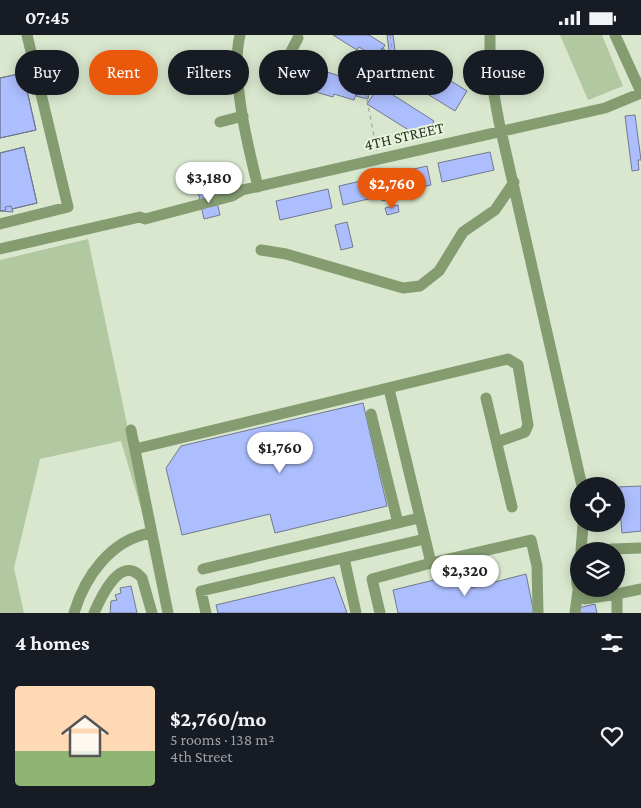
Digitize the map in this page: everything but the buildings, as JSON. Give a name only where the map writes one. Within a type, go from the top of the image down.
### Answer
[{"type":"street","points":[[0,224],[68,207],[27,35]]},
{"type":"street","points":[[240,35],[238,60],[243,116],[258,187]]},
{"type":"street","points":[[490,35],[490,73],[501,131],[580,477]]},
{"type":"street","points":[[615,35],[641,93]]},
{"type":"street","points":[[291,50],[297,36]]},
{"type":"street","name":"4TH STREET","points":[[0,249],[143,218],[179,204],[237,193],[605,108],[641,93]]},
{"type":"street","points":[[220,122],[243,116]]},
{"type":"street","points":[[261,249],[286,254],[403,288],[420,286],[439,271],[462,232],[495,210],[514,182]]},
{"type":"street","points":[[135,449],[508,359],[518,365],[528,425],[525,432],[497,442]]},
{"type":"street","points":[[389,389],[431,563]]},
{"type":"street","points":[[486,398],[512,507]]},
{"type":"street","points":[[371,414],[398,523]]},
{"type":"street","points":[[131,430],[150,533],[168,613]]},
{"type":"street","points":[[379,447],[401,443]]},
{"type":"street","points":[[203,569],[419,517]]},
{"type":"street","points":[[74,613],[77,601],[100,563],[122,542],[150,533]]},
{"type":"street","points":[[206,613],[201,591],[424,539]]},
{"type":"street","points":[[380,613],[372,579],[531,540],[537,566],[538,613]]},
{"type":"street","points":[[625,549],[641,548]]},
{"type":"street","points":[[344,558],[356,613]]},
{"type":"street","points":[[94,613],[115,578],[123,571],[129,570],[138,573],[142,578],[152,613]]},
{"type":"street","points":[[625,592],[641,589]]},
{"type":"street","points":[[575,613],[577,597]]},
{"type":"street","points":[[616,613],[617,597]]},
{"type":"path","points":[[390,35],[392,50]]},
{"type":"path","points":[[366,95],[371,98]]},
{"type":"path","points":[[366,95],[379,159]]},
{"type":"green space","points":[[560,35],[602,35],[623,86],[588,100]]},
{"type":"green space","points":[[88,239],[128,429],[143,515],[121,441],[40,459],[14,568],[24,613],[0,613],[0,260]]}]
